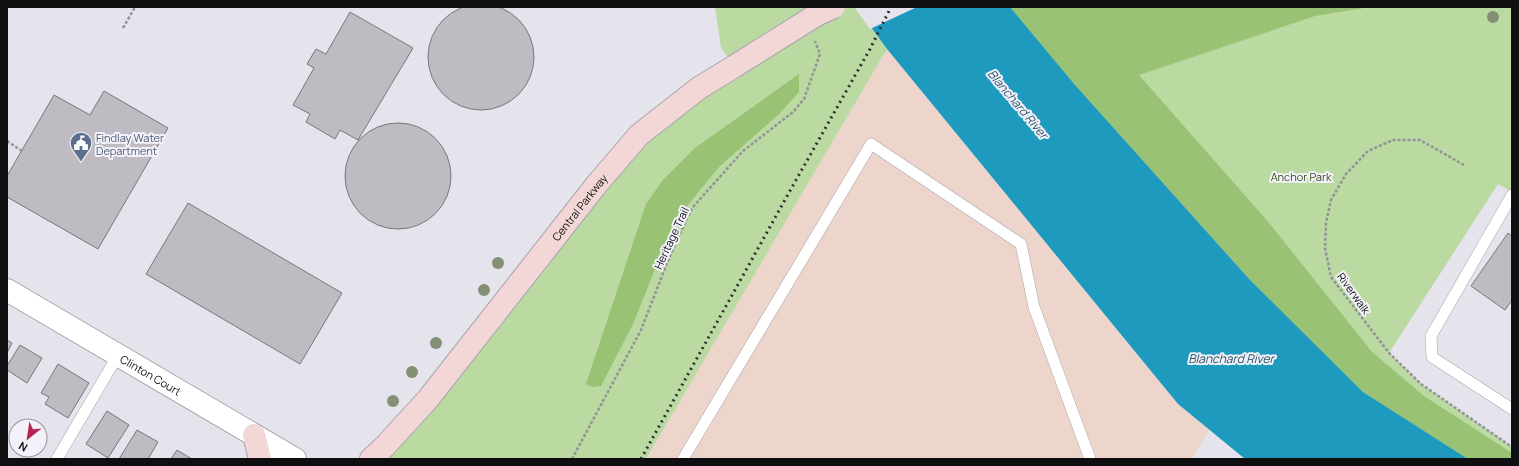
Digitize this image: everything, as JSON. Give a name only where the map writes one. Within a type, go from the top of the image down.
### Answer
[{"type":"main road","name":"Central Parkway","points":[[371,459],[428,399],[597,184],[639,135],[699,88],[818,14],[834,7]]},
{"type":"main road","points":[[254,435],[260,459]]},
{"type":"street","name":"Clinton Court","points":[[7,290],[294,459]]},
{"type":"lane","points":[[683,459],[871,144],[1021,244],[1034,307],[1090,459]]},
{"type":"lane","points":[[1512,195],[1431,336],[1432,357],[1512,409]]},
{"type":"lane","points":[[57,459],[118,355]]},
{"type":"path","points":[[123,28],[135,7]]},
{"type":"path","name":"Heritage Trail","points":[[572,459],[641,330],[669,258],[692,208],[743,151],[793,112],[804,98],[820,54],[812,34]]},
{"type":"path","name":"Riverwalk","points":[[1464,165],[1420,140],[1393,140],[1368,151],[1346,174],[1331,200],[1326,223],[1324,248],[1331,277],[1389,353],[1421,384],[1512,447]]},
{"type":"path","points":[[7,141],[22,150]]},
{"type":"shaded area","points":[[887,49],[1178,404],[1209,430],[1192,459],[646,459]]},
{"type":"green space","points":[[715,7],[855,7],[887,49],[646,459],[371,459],[597,184],[735,66],[721,48]]},
{"type":"green space","name":"Anchor Park","points":[[940,7],[1512,7],[1512,192],[1498,184],[1389,353],[1421,384],[1512,447],[1512,459],[1348,459]]},
{"type":"green space","points":[[1010,7],[1370,7],[1315,16],[1139,75],[1270,224],[1372,352],[1424,396],[1512,453],[1512,459],[1468,459],[1363,392],[1250,280],[1075,85]]},
{"type":"green space","points":[[799,74],[799,92],[779,114],[719,167],[674,222],[633,324],[601,386],[593,387],[586,384],[646,204],[662,181],[695,148]]},
{"type":"water","name":"Blanchard River","points":[[856,7],[1010,7],[1075,85],[1250,280],[1363,392],[1468,459],[1245,459],[1178,404],[887,49]]},
{"type":"pier","points":[[854,7],[917,7],[870,29]]},
{"type":"building","points":[[481,4],[501,8],[518,20],[530,37],[534,57],[530,77],[518,94],[501,106],[481,110],[461,106],[444,94],[432,77],[428,57],[432,37],[444,20],[461,8]]},
{"type":"building","points":[[350,12],[413,48],[358,140],[340,130],[335,139],[306,122],[310,114],[293,105],[314,68],[307,64],[316,49],[326,54]]},
{"type":"building","name":"Findlay Water Department","points":[[104,91],[168,128],[98,249],[7,197],[7,176],[54,95],[90,115]]},
{"type":"building","points":[[398,123],[418,127],[436,138],[447,156],[451,176],[447,196],[436,214],[418,225],[398,229],[378,225],[360,214],[349,196],[345,176],[349,156],[360,138],[378,127]]},
{"type":"building","points":[[188,203],[342,293],[300,364],[146,274]]},
{"type":"building","points":[[1508,233],[1512,236],[1512,300],[1505,310],[1471,286]]},
{"type":"building","points":[[7,340],[12,343],[7,353]]},
{"type":"building","points":[[20,345],[42,358],[27,383],[7,370],[7,366]]},
{"type":"building","points":[[58,364],[89,383],[68,418],[45,404],[49,397],[41,393]]},
{"type":"building","points":[[107,411],[129,425],[108,458],[86,444]]},
{"type":"building","points":[[137,430],[158,442],[148,459],[119,459]]},
{"type":"building","points":[[177,450],[192,459],[171,459]]},
{"type":"railway","points":[[641,459],[870,49],[891,7]]},
{"type":"place","name":"Findlay Water Department","points":[[81,162]]}]
